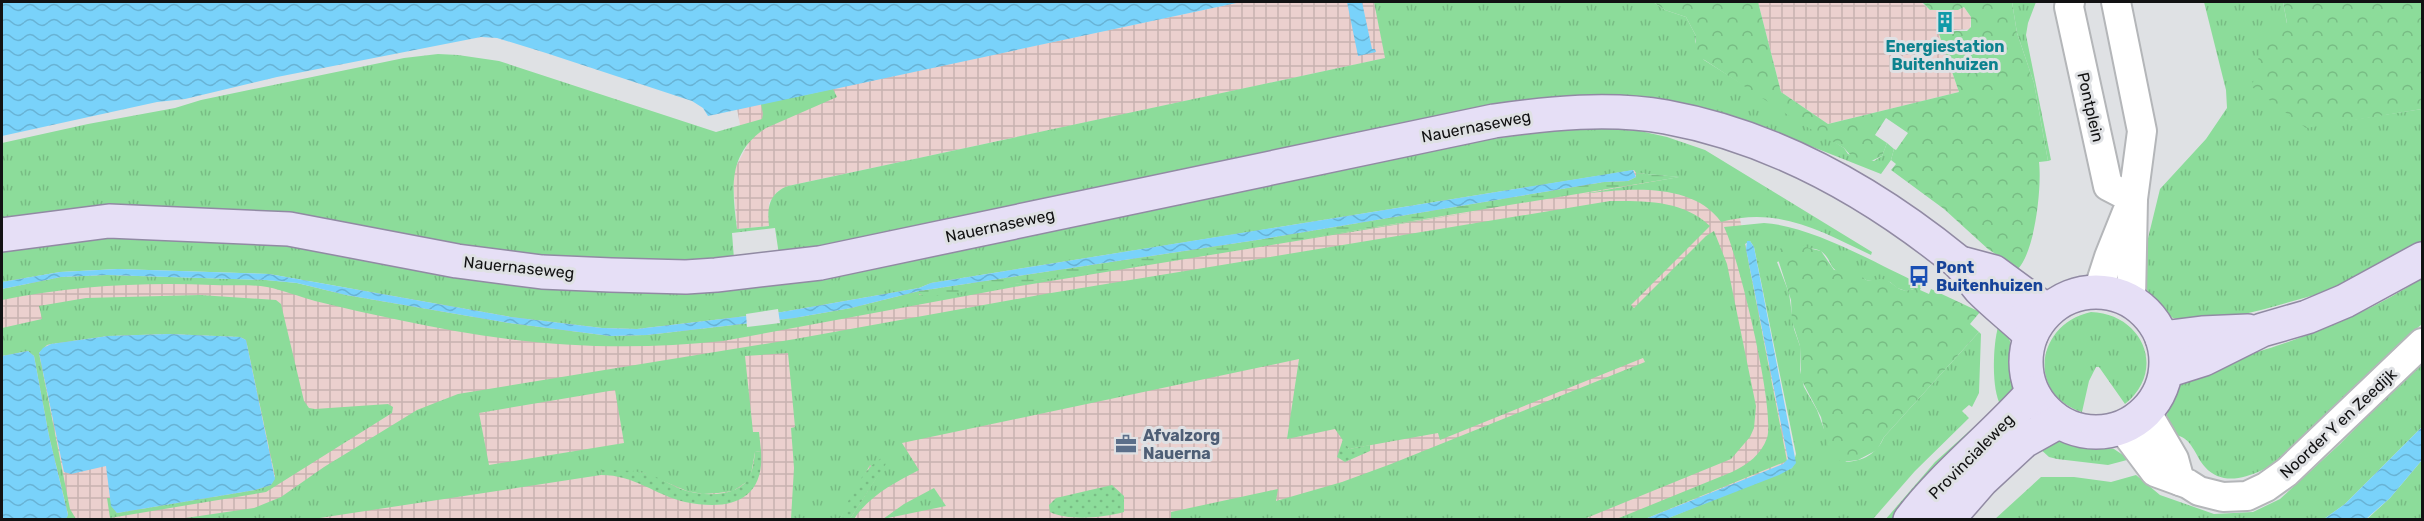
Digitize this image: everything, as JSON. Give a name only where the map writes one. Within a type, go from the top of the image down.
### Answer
[{"type":"main road","name":"Nauernaseweg","points":[[2,235],[110,221],[289,229],[457,261],[542,272],[686,277],[716,275],[820,263],[1494,120],[1549,113],[1611,113],[1666,117],[1754,141],[1809,164],[1864,194],[1959,262],[1981,289],[2039,323]]},
{"type":"main road","points":[[2166,371],[2204,359],[2262,330],[2307,317],[2345,301],[2422,259]]},
{"type":"main road","points":[[2098,291],[2130,300],[2149,315],[2162,338],[2166,351],[2166,371],[2160,391],[2134,420],[2109,431],[2083,432],[2058,422],[2043,409],[2032,393],[2026,375],[2025,356],[2039,323],[2065,298],[2081,293],[2098,291]]},
{"type":"main road","points":[[2162,338],[2262,330]]},
{"type":"main road","name":"Provincialeweg","points":[[1910,519],[1962,462],[2007,422],[2032,393]]},
{"type":"main road","name":"Provincialeweg","points":[[1947,519],[1982,480],[2024,441],[2058,422]]},
{"type":"street","name":"Pontplein","points":[[2070,2],[2069,8],[2108,186],[2133,198]]},
{"type":"street","points":[[2116,2],[2142,131],[2133,198],[2130,300]]},
{"type":"street","points":[[2098,291],[2133,198]]},
{"type":"street","name":"Noorder Y en Zeedijk","points":[[2134,420],[2155,472],[2199,491],[2223,497],[2247,496],[2266,487],[2287,472],[2422,343]]},
{"type":"shaded area","points":[[1241,2],[1374,2],[1386,58],[788,186],[778,191],[769,203],[769,226],[737,229],[734,170],[748,144],[742,135],[737,109]]},
{"type":"shaded area","name":"Energiestation Buitenhuizen","points":[[1758,2],[1921,2],[1930,10],[1958,10],[1964,7],[1971,17],[1970,29],[1938,31],[1959,92],[1828,124],[1781,92]]},
{"type":"shaded area","name":"Afvalzorg Nauerna","points":[[1633,170],[1732,208],[1740,219],[1792,468],[1666,520],[2,520],[2,282],[60,272],[782,312],[931,283]]},
{"type":"green space","points":[[1374,2],[1653,2],[1665,10],[1686,17],[1696,36],[1695,42],[1704,60],[1844,148],[1848,154],[1874,161],[1882,156],[1887,143],[1894,149],[1891,160],[1881,174],[1785,136],[1686,107],[997,212],[779,255],[775,228],[732,233],[734,259],[651,263],[2,222],[2,143],[404,58],[438,54],[499,61],[716,132],[762,119],[761,104],[833,89],[837,97],[766,128],[753,138],[738,161],[734,186],[737,229],[769,226],[768,213],[773,197],[788,186],[1385,58]]},
{"type":"green space","points":[[1653,2],[1758,2],[1781,92],[1828,124],[1959,92],[1938,31],[1967,31],[1971,27],[1971,17],[1964,7],[1958,10],[1930,10],[1923,3],[2012,2],[2017,33],[2034,83],[2048,161],[2039,162],[2039,187],[2033,234],[2024,260],[2018,269],[1988,249],[1944,209],[1891,170],[1896,164],[1891,160],[1894,149],[1896,150],[1908,133],[1886,118],[1875,135],[1887,143],[1882,156],[1869,162],[1854,159],[1844,148],[1800,123],[1700,57],[1695,47],[1696,36],[1686,17],[1665,10]]},
{"type":"green space","points":[[2012,2],[2036,2],[2026,35],[2051,160],[2048,161],[2034,83],[2017,33]]},
{"type":"green space","points":[[2204,2],[2283,2],[2306,127],[2422,109],[2422,242],[2343,287],[2265,309],[2228,318],[2187,321],[2173,318],[2159,308],[2150,297],[2141,267],[2160,189],[2206,139],[2227,108],[2226,90]]},
{"type":"green space","points":[[2283,2],[2422,2],[2422,109],[2306,128],[2252,87],[2264,34],[2287,23]]},
{"type":"green space","points":[[1578,127],[1640,131],[1667,137],[1705,150],[1872,252],[1871,255],[1817,230],[1780,219],[1761,217],[1721,222],[1708,209],[1676,194],[1618,190],[1583,194],[1679,177],[1636,173],[1634,170],[931,283],[919,288],[782,312],[637,329],[602,328],[511,317],[269,274],[118,269],[60,272],[2,282],[2,250],[98,239],[157,237],[284,243],[609,291],[1478,141]]},
{"type":"green space","points":[[1636,173],[1680,177],[1200,256],[929,297],[919,294],[919,291],[1257,240],[1604,182],[1628,181],[1636,177]]},
{"type":"green space","points":[[1610,201],[1663,204],[1688,211],[1710,226],[1631,305],[1634,308],[1706,236],[1714,231],[1727,264],[1756,406],[1754,428],[1750,437],[1731,459],[1584,519],[1171,519],[1171,512],[1278,489],[1276,501],[1342,482],[1645,362],[1643,358],[1440,440],[1438,433],[1349,449],[1335,429],[1287,439],[1299,359],[902,443],[919,470],[891,485],[867,503],[854,519],[850,519],[880,472],[870,465],[840,519],[791,519],[794,468],[791,428],[795,427],[788,353],[745,356],[753,432],[759,432],[761,451],[755,452],[748,481],[733,491],[703,494],[687,491],[644,473],[602,470],[601,475],[313,519],[172,520],[254,508],[281,497],[324,467],[417,410],[458,394],[795,339],[1045,294]],"holes":[[[615,390],[624,443],[489,465],[479,413]]]},
{"type":"green space","points":[[1486,210],[1020,286],[723,341],[681,345],[600,346],[480,335],[368,313],[315,301],[273,288],[254,286],[160,284],[107,286],[55,291],[2,300],[2,289],[61,277],[107,275],[266,280],[297,283],[346,295],[509,323],[610,336],[647,335],[794,318],[851,308],[919,291],[919,295],[1020,283]]},
{"type":"green space","points":[[1764,223],[1783,226],[1822,238],[1918,283],[1914,289],[1906,291],[1890,282],[1866,280],[1851,271],[1837,271],[1821,251],[1815,249],[1802,250],[1777,262],[1789,293],[1794,329],[1800,346],[1800,370],[1804,387],[1817,410],[1824,429],[1846,462],[1864,458],[1873,452],[1979,332],[1981,334],[1979,393],[1972,407],[1969,405],[1962,411],[1969,418],[1915,471],[1873,519],[1666,519],[1792,468],[1796,454],[1754,247],[1750,241],[1745,244],[1787,461],[1645,519],[1614,520],[1732,472],[1753,458],[1764,444],[1767,438],[1768,422],[1761,366],[1738,268],[1724,227]]},
{"type":"green space","points":[[1796,242],[1821,251],[1834,270],[1855,271],[1866,280],[1886,280],[1903,290],[1914,289],[1918,283],[1922,285],[1920,290],[1929,294],[1931,289],[1980,312],[1970,324],[1979,332],[1884,437],[1877,450],[1858,460],[1842,462],[1832,456],[1821,417],[1801,379],[1800,346],[1792,321],[1791,300],[1777,256],[1784,246]]},
{"type":"green space","points":[[2422,278],[2422,324],[2289,454],[2270,466],[2259,472],[2236,478],[2214,475],[2205,467],[2189,443],[2181,436],[2175,435],[2166,420],[2176,390],[2183,380],[2197,371],[2333,325],[2387,299]]},
{"type":"green space","points":[[200,295],[276,300],[281,304],[304,401],[309,408],[388,404],[393,407],[392,413],[266,492],[110,518],[107,498],[110,498],[117,513],[255,490],[271,485],[275,476],[246,340],[240,337],[169,334],[108,336],[47,345],[39,353],[70,509],[76,519],[66,519],[68,514],[49,436],[34,356],[28,351],[2,356],[2,328],[42,319],[39,306],[86,298]]},
{"type":"green space","points":[[2091,312],[2109,315],[2124,322],[2136,333],[2143,346],[2146,360],[2145,376],[2138,390],[2125,404],[2099,367],[2096,367],[2089,381],[2082,412],[2064,403],[2052,390],[2046,376],[2045,360],[2049,344],[2059,330],[2073,319]]},
{"type":"green space","points":[[2005,326],[2013,351],[2014,391],[2001,406],[1994,379],[1994,356],[1998,327]]},
{"type":"green space","points":[[2422,360],[2422,427],[2345,504],[2324,519],[1994,520],[2041,477],[2074,477],[2111,482],[2136,475],[2160,495],[2214,514],[2253,512],[2280,499],[2340,444]]},
{"type":"green space","points":[[1986,416],[1991,416],[1897,519],[1885,520],[1935,462]]},
{"type":"green space","points":[[1343,439],[1349,449],[1370,445],[1370,451],[1345,462],[1337,457]]},
{"type":"green space","points":[[2055,441],[2114,449],[2127,460],[2108,465],[2057,459],[2049,457],[2038,447]]},
{"type":"green space","points":[[761,451],[761,468],[757,482],[750,492],[741,499],[716,505],[685,502],[624,478],[601,475],[602,470],[639,472],[650,474],[687,491],[720,494],[743,485],[751,473],[755,452]]},
{"type":"green space","points":[[885,456],[889,456],[889,459],[850,519],[840,519],[863,476],[869,468]]},
{"type":"green space","points":[[2422,460],[2422,519],[2366,520],[2390,498]]},
{"type":"green space","points":[[1112,485],[1124,496],[1124,512],[1086,518],[1066,517],[1050,512],[1049,505],[1056,498]]},
{"type":"green space","points":[[934,488],[946,506],[883,519],[904,504]]},
{"type":"water","points":[[2,2],[1241,2],[708,116],[703,108],[692,101],[497,38],[481,37],[277,77],[185,99],[157,102],[2,136]]},
{"type":"water","points":[[1347,2],[1362,2],[1372,49],[1376,52],[1358,56]]},
{"type":"water","points":[[1633,170],[1636,177],[1628,181],[1604,182],[1257,240],[919,291],[851,308],[794,318],[647,335],[610,336],[509,323],[346,295],[297,283],[266,280],[107,275],[61,277],[2,289],[2,282],[60,272],[118,269],[269,274],[511,317],[602,328],[637,329],[782,312],[919,288],[931,283]]},
{"type":"water","points":[[1747,241],[1750,241],[1754,247],[1796,463],[1779,475],[1666,519],[1645,519],[1783,464],[1788,459],[1746,249]]},
{"type":"water","points":[[169,334],[240,337],[246,340],[275,479],[271,485],[255,490],[117,513],[111,506],[106,466],[71,474],[64,472],[39,353],[51,344],[108,336]]},
{"type":"water","points":[[28,351],[34,356],[49,436],[68,515],[66,519],[2,519],[2,356]]},
{"type":"water","points":[[2422,427],[2422,460],[2390,498],[2366,519],[2324,519],[2345,504]]},
{"type":"pier","points":[[778,309],[780,323],[747,327],[746,314]]},
{"type":"place","name":"Energiestation Buitenhuizen","points":[[1945,22]]},
{"type":"place","name":"Pont Buitenhuizen","points":[[1919,276]]},
{"type":"place","name":"Afvalzorg Nauerna","points":[[1126,444]]}]
